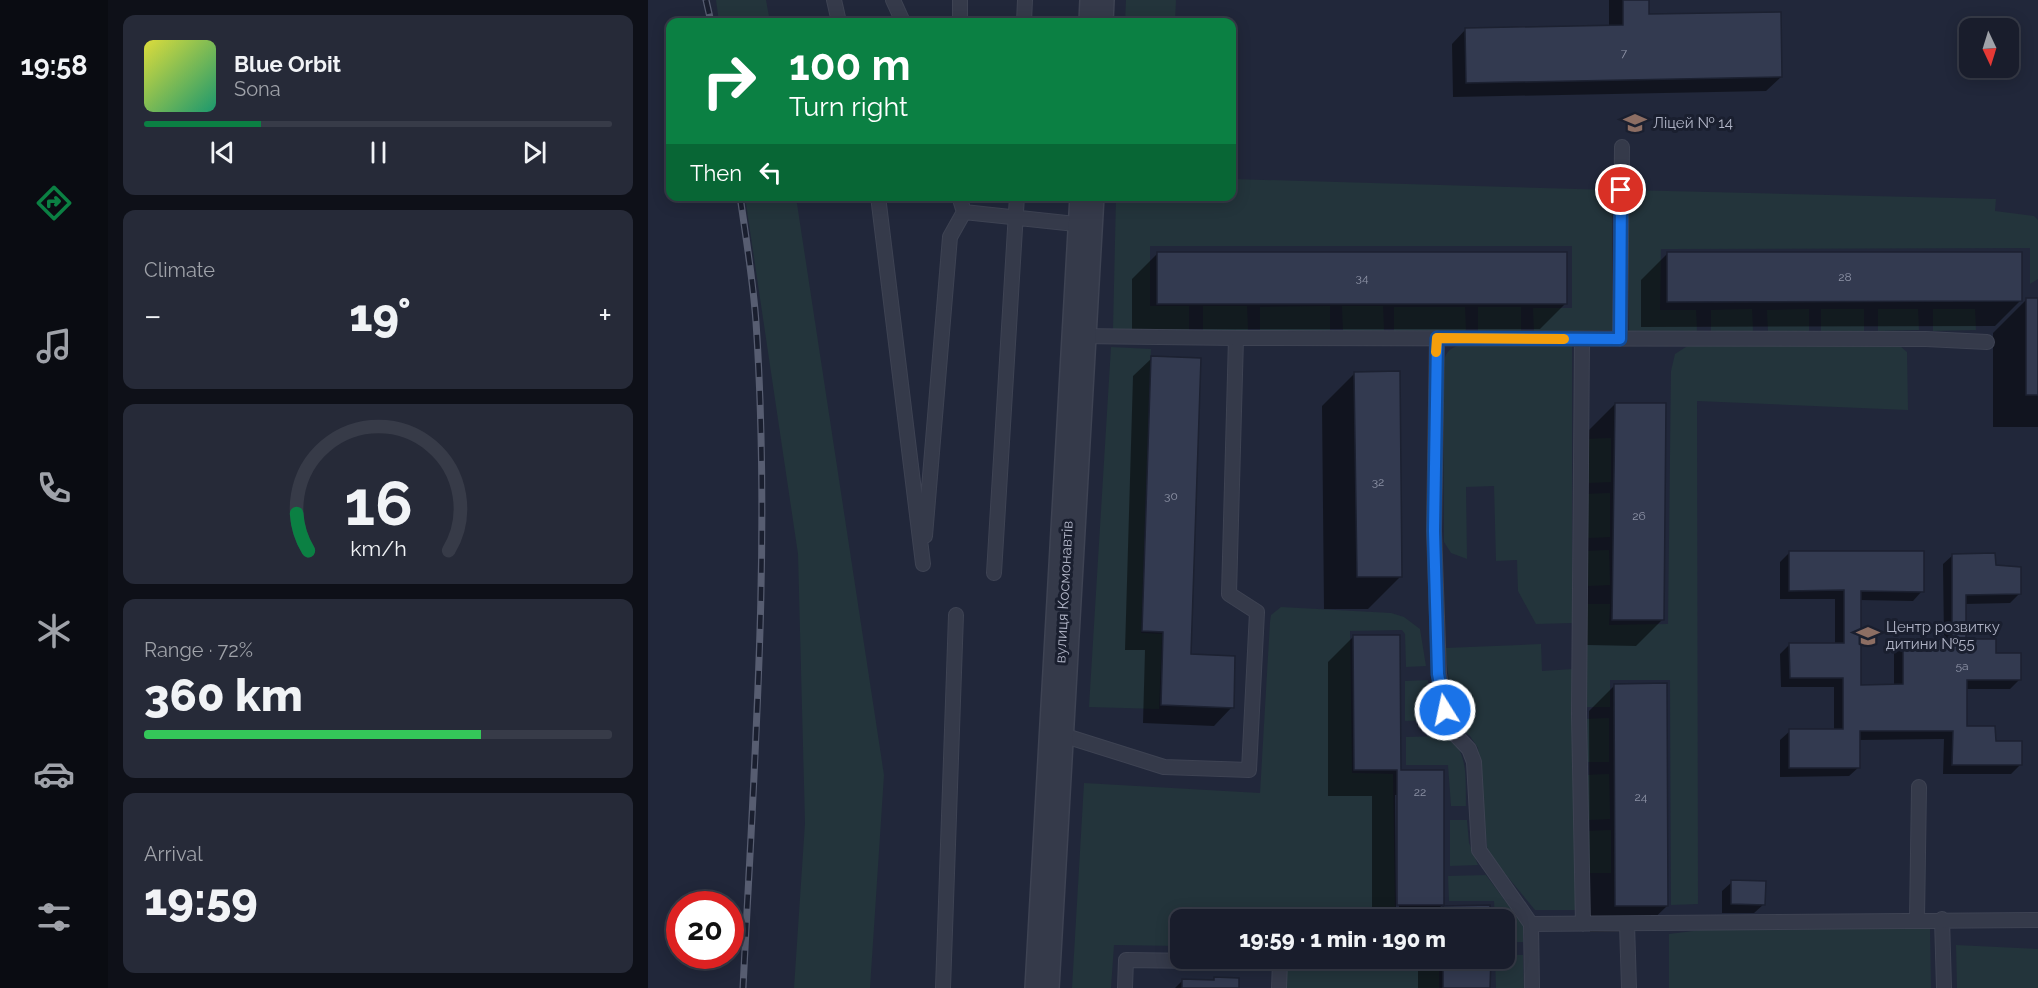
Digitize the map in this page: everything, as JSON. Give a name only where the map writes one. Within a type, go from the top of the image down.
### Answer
[{"type":"street","points":[[1096,18],[1097,0]]},
{"type":"street","name":"вулиця Космонавтів","points":[[1042,988],[1086,211]]},
{"type":"lane","points":[[834,0],[838,18]]},
{"type":"lane","points":[[893,0],[901,18]]},
{"type":"lane","points":[[960,0],[960,18]]},
{"type":"lane","points":[[1024,18],[1025,0]]},
{"type":"lane","points":[[1620,339],[1622,147]]},
{"type":"lane","points":[[879,201],[923,564],[950,237],[963,212],[961,201]]},
{"type":"lane","points":[[994,573],[1017,201]]},
{"type":"lane","points":[[963,212],[1016,219],[1086,211]]},
{"type":"lane","points":[[1079,336],[1926,339],[1987,342]]},
{"type":"lane","points":[[1056,734],[1164,766],[1249,770],[1257,612],[1229,594],[1236,338]]},
{"type":"lane","points":[[1437,338],[1434,531],[1438,674],[1448,728],[1469,749],[1474,762],[1479,850],[1531,924],[1532,988]]},
{"type":"lane","points":[[1582,339],[1579,714],[1583,924]]},
{"type":"lane","points":[[943,988],[956,615]]},
{"type":"lane","points":[[1917,919],[1918,787]]},
{"type":"lane","points":[[1531,924],[1917,919],[2038,920]]},
{"type":"lane","points":[[1942,919],[1944,988]]},
{"type":"lane","points":[[1628,924],[1629,988]]},
{"type":"lane","points":[[1125,988],[1126,960],[1280,962],[1279,988]]},
{"type":"shaded area","points":[[716,0],[766,0],[769,18],[718,18]]},
{"type":"shaded area","points":[[1126,0],[1176,0],[1175,18],[1125,18]]},
{"type":"shaded area","points":[[1236,179],[1612,190],[1612,330],[1534,332],[1533,308],[1572,308],[1572,246],[1150,246],[1150,306],[1189,306],[1189,331],[1113,329],[1116,201],[1236,201]]},
{"type":"shaded area","points":[[1628,190],[1996,199],[1995,211],[2034,216],[2038,220],[2038,279],[2030,284],[2030,248],[1661,249],[1660,310],[1696,310],[1697,331],[1629,331]]},
{"type":"shaded area","points":[[746,201],[797,201],[884,775],[870,988],[794,988],[805,823],[798,554]]},
{"type":"shaded area","points":[[1203,306],[1247,306],[1248,331],[1203,331]]},
{"type":"shaded area","points":[[1330,306],[1330,331],[1260,331],[1260,307]]},
{"type":"shaded area","points":[[1342,306],[1383,306],[1384,332],[1343,331]]},
{"type":"shaded area","points":[[1394,307],[1465,307],[1466,332],[1394,332]]},
{"type":"shaded area","points":[[1478,307],[1521,307],[1521,332],[1478,332]]},
{"type":"shaded area","points":[[1752,309],[1753,331],[1711,331],[1711,310]]},
{"type":"shaded area","points":[[1809,309],[1809,331],[1768,331],[1767,310]]},
{"type":"shaded area","points":[[1821,309],[1864,309],[1864,331],[1821,331]]},
{"type":"shaded area","points":[[1878,309],[1918,309],[1919,330],[1878,331]]},
{"type":"shaded area","points":[[1933,309],[1975,309],[1976,330],[1933,331]]},
{"type":"shaded area","points":[[1469,344],[1572,345],[1572,623],[1536,624],[1518,591],[1517,560],[1496,561],[1494,486],[1466,487],[1467,559],[1451,553],[1444,542],[1443,365],[1448,351]]},
{"type":"shaded area","points":[[1689,345],[1900,346],[1907,352],[1908,410],[1697,401],[1698,904],[1671,905],[1670,680],[1610,680],[1610,707],[1584,707],[1587,604],[1610,604],[1609,625],[1668,624],[1671,371],[1675,354]]},
{"type":"shaded area","points":[[1111,347],[1151,349],[1141,633],[1162,634],[1159,709],[1089,707]]},
{"type":"shaded area","points":[[1611,438],[1611,482],[1586,483],[1586,439]]},
{"type":"shaded area","points":[[1610,493],[1610,537],[1587,538],[1586,494]]},
{"type":"shaded area","points":[[1609,550],[1610,585],[1587,586],[1587,551]]},
{"type":"shaded area","points":[[1281,607],[1391,613],[1404,617],[1420,629],[1426,666],[1406,667],[1405,634],[1402,630],[1350,631],[1352,773],[1393,774],[1395,909],[1170,909],[1170,946],[1114,945],[1111,988],[1072,988],[1084,783],[1260,793],[1271,615]]},
{"type":"shaded area","points":[[1541,644],[1542,671],[1573,669],[1577,910],[1535,910],[1492,858],[1487,847],[1478,748],[1470,736],[1454,724],[1445,648]]},
{"type":"shaded area","points":[[1428,680],[1429,720],[1405,721],[1405,681]]},
{"type":"shaded area","points":[[1609,718],[1609,762],[1586,762],[1585,719]]},
{"type":"shaded area","points":[[1445,736],[1459,749],[1462,758],[1466,777],[1466,806],[1451,806],[1448,765],[1406,765],[1406,737]]},
{"type":"shaded area","points":[[1609,774],[1610,819],[1587,820],[1586,775]]},
{"type":"shaded area","points":[[1450,820],[1467,820],[1469,843],[1478,865],[1450,866]]},
{"type":"shaded area","points":[[1611,830],[1611,873],[1588,873],[1587,831]]},
{"type":"shaded area","points":[[1486,875],[1511,909],[1494,909],[1494,901],[1449,901],[1448,876]]},
{"type":"shaded area","points":[[1515,914],[1523,925],[1523,942],[1515,942]]},
{"type":"shaded area","points":[[1930,928],[1931,988],[1669,988],[1669,934],[1701,930]]},
{"type":"shaded area","points":[[1956,945],[2038,949],[2038,988],[1957,988]]},
{"type":"shaded area","points":[[1515,955],[1523,955],[1524,988],[1496,988],[1495,969],[1515,969]]},
{"type":"shaded area","points":[[1287,969],[1439,969],[1439,988],[1286,988]]},
{"type":"building","points":[[1623,0],[1649,0],[1649,14],[1781,12],[1782,77],[1466,83],[1465,28],[1623,25]]},
{"type":"building","points":[[1157,252],[1567,252],[1567,304],[1157,304]]},
{"type":"building","points":[[1667,252],[2022,252],[2022,301],[1667,302]]},
{"type":"building","points":[[2026,298],[2038,298],[2038,395],[2026,395]]},
{"type":"building","points":[[1151,356],[1201,358],[1191,654],[1235,656],[1234,708],[1161,705],[1163,632],[1142,631]]},
{"type":"building","points":[[1400,371],[1402,577],[1357,577],[1354,372]]},
{"type":"building","points":[[1615,403],[1666,403],[1664,620],[1612,620]]},
{"type":"building","name":"Центр розвитку дитини №55","points":[[1789,551],[1924,551],[1924,592],[1861,591],[1861,685],[1903,684],[1903,640],[1952,639],[1952,554],[1995,553],[1996,565],[2021,567],[2021,594],[1966,595],[1966,639],[1996,639],[1996,653],[2021,653],[2021,680],[1967,680],[1967,726],[1995,726],[1996,741],[2022,741],[2022,765],[1952,765],[1953,731],[1860,731],[1860,768],[1789,768],[1789,729],[1843,729],[1843,678],[1790,678],[1789,643],[1844,643],[1844,590],[1789,591]]},
{"type":"building","points":[[1353,635],[1400,635],[1401,770],[1444,770],[1444,906],[1490,905],[1490,909],[1443,909],[1443,905],[1397,905],[1397,770],[1354,770]]},
{"type":"building","points":[[1667,683],[1668,906],[1615,906],[1614,684]]},
{"type":"building","points":[[1731,880],[1766,881],[1765,905],[1731,904]]},
{"type":"building","points":[[1443,969],[1491,969],[1490,988],[1443,988]]},
{"type":"building","points":[[1214,977],[1239,978],[1239,988],[1182,988],[1182,979],[1214,980]]},
{"type":"railway","points":[[706,0],[710,18]]},
{"type":"railway","points":[[741,201],[756,322],[762,489],[756,739],[743,988]]},
{"type":"slow traffic","points":[[1436,352],[1437,338],[1564,339]]},
{"type":"place","name":"Ліцей № 14","points":[[1635,123]]},
{"type":"place","name":"Центр розвитку дитини №55","points":[[1868,636]]},
{"type":"route","points":[[1445,710],[1438,674],[1434,531],[1437,338],[1620,339],[1621,190]]}]
